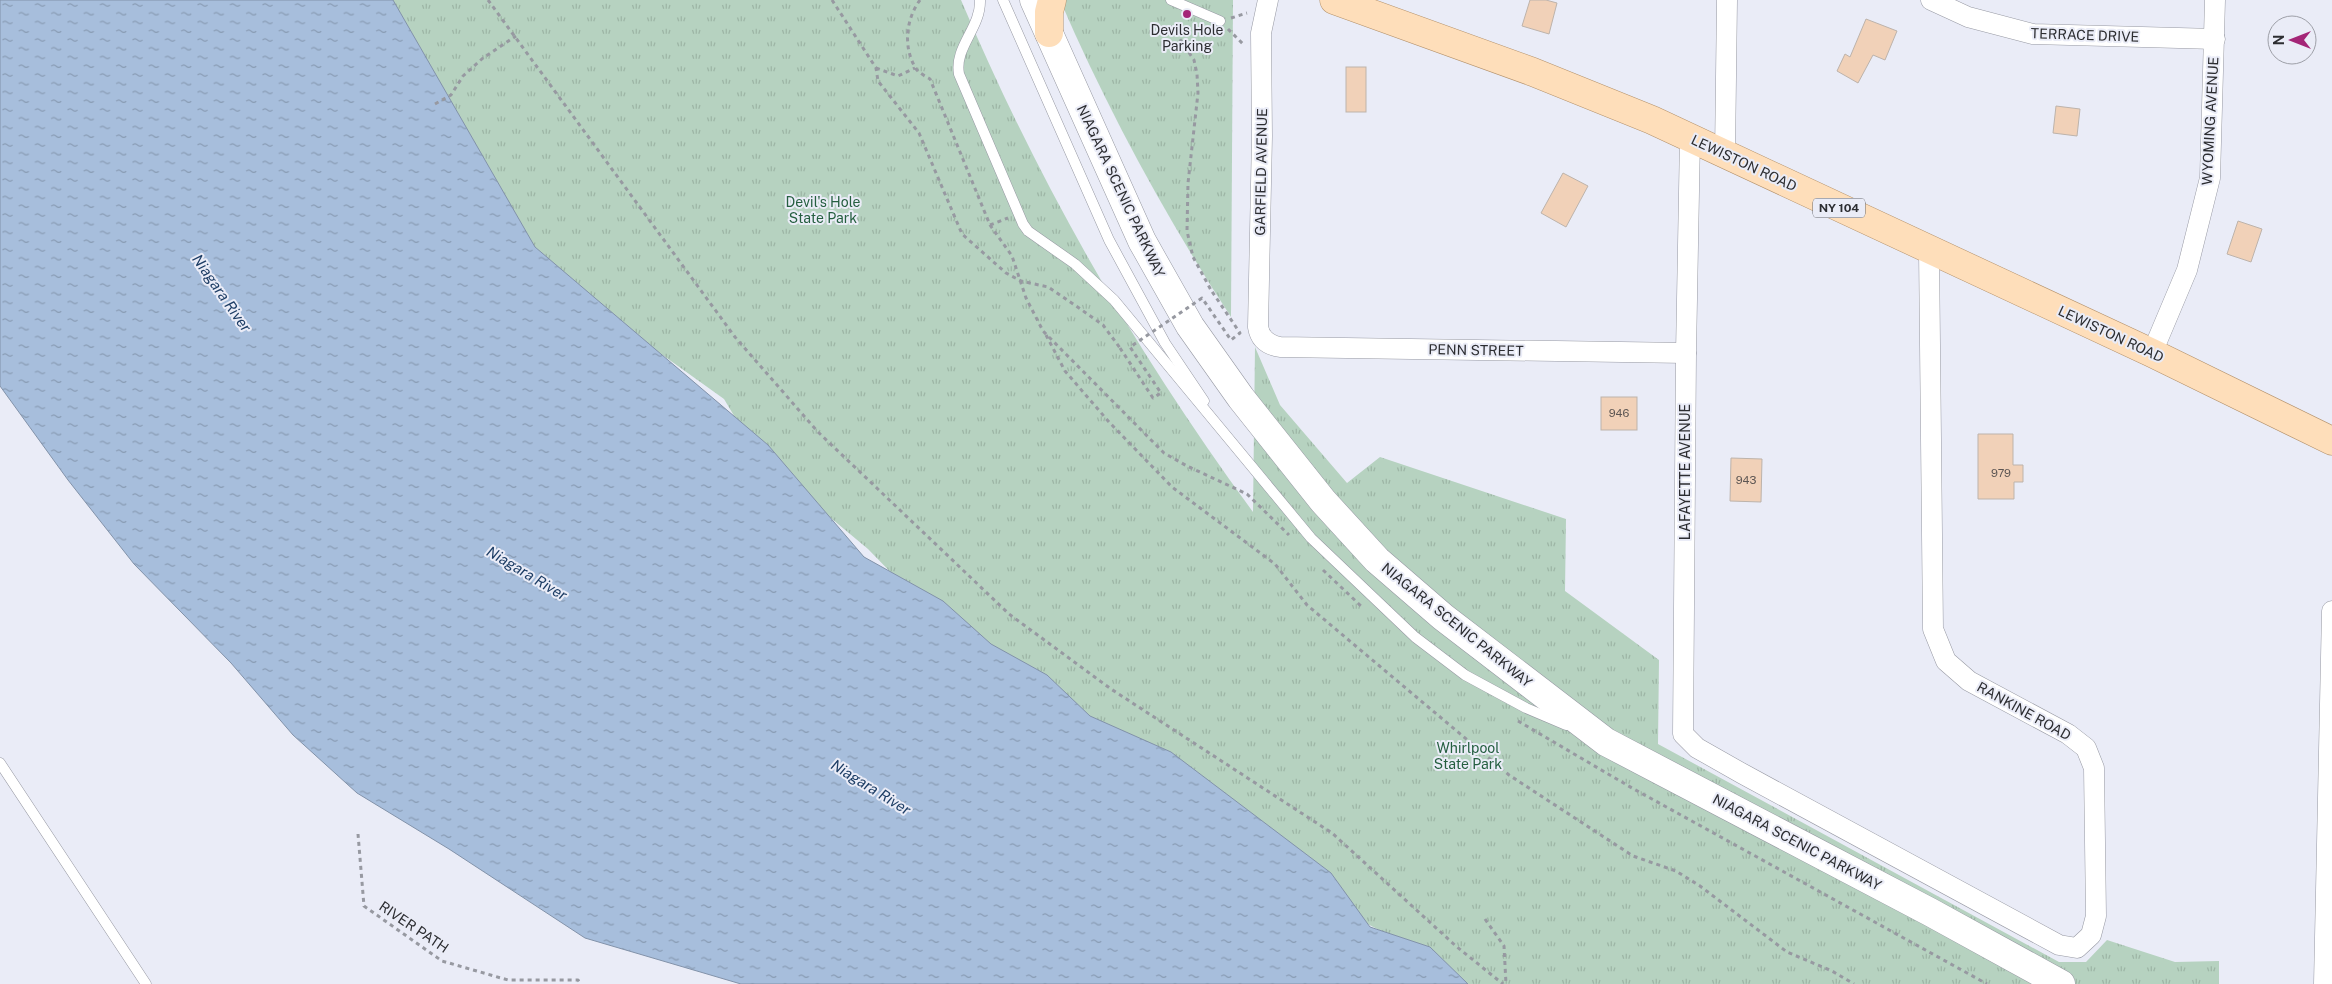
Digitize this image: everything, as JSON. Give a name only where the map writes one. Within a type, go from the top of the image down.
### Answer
[{"type":"main road","name":"NIAGARA SCENIC PARKWAY","points":[[1034,0],[1142,241],[1190,326],[1241,398],[1323,501],[1377,560],[1443,617],[1606,742],[1930,912],[2061,984]]},
{"type":"main road","points":[[1049,33],[1049,12],[1052,0]]},
{"type":"main road","name":"LEWISTON ROAD","points":[[1334,0],[1566,85],[1690,138],[2152,353],[2332,441]]},
{"type":"street","points":[[1725,154],[1728,0]]},
{"type":"street","name":"TERRACE DRIVE","points":[[1931,0],[1968,17],[2033,34],[2215,39]]},
{"type":"street","name":"WYOMING AVENUE","points":[[2152,353],[2187,270],[2210,178],[2215,0]]},
{"type":"street","name":"GARFIELD AVENUE","points":[[1266,4],[1262,23],[1261,62],[1258,327],[1261,336],[1267,342]]},
{"type":"street","name":"LAFAYETTE AVENUE","points":[[1690,138],[1683,734],[1697,748],[1743,774]]},
{"type":"street","name":"RANKINE ROAD","points":[[1743,774],[2059,945],[2077,948],[2090,935],[2096,916],[2094,768],[2086,748],[2068,734],[1969,681],[1946,661],[1933,628],[1929,250]]},
{"type":"street","name":"PENN STREET","points":[[1267,342],[1280,347],[1686,353]]},
{"type":"street","points":[[2324,984],[2332,612]]},
{"type":"lane","points":[[980,0],[975,28],[959,59],[959,74],[1023,224],[1028,230],[1075,264],[1114,300],[1236,449],[1312,538],[1415,637],[1465,675],[1526,708],[1606,742]]},
{"type":"lane","points":[[1003,0],[1110,240],[1166,343],[1236,449]]},
{"type":"lane","points":[[1171,0],[1220,21]]},
{"type":"lane","points":[[0,763],[146,984]]},
{"type":"path","points":[[488,0],[735,338],[825,439],[1009,614],[1111,689],[1332,833],[1457,947],[1504,984]]},
{"type":"path","points":[[832,0],[876,68],[878,81],[919,133],[962,234],[1006,273],[1021,281],[1048,287],[1103,325],[1153,398],[1161,392],[1130,347],[1202,298],[1232,340],[1240,333],[1211,290],[1193,257],[1187,231],[1188,183],[1198,93],[1197,74],[1194,60],[1171,26]]},
{"type":"path","points":[[1261,62],[1220,21],[1266,4]]},
{"type":"path","points":[[435,104],[451,95],[463,76],[482,58],[516,36]]},
{"type":"path","points":[[876,68],[898,76],[915,68]]},
{"type":"path","points":[[1043,330],[1065,371],[1109,422],[1172,487],[1275,564],[1308,605],[1509,775],[1633,856],[1676,871],[1684,876],[1787,952],[1832,971],[1854,984]]},
{"type":"path","name":"RIVER PATH","points":[[358,834],[364,906],[442,961],[508,980],[578,980],[581,984]]},
{"type":"path","points":[[1485,919],[1504,946],[1504,984]]},
{"type":"green space","points":[[368,0],[961,0],[1023,135],[1092,265],[1129,328],[1169,390],[1253,512],[1255,347],[1280,405],[1347,483],[1380,457],[1566,519],[1565,591],[1659,660],[1658,744],[2059,962],[2086,962],[2107,940],[2175,962],[2219,961],[2219,984],[1447,984],[1418,950],[1348,914],[906,588],[868,549],[820,509],[751,444],[724,399],[548,273]]},
{"type":"green space","points":[[1060,0],[1233,0],[1231,317],[1183,240],[1139,162],[1078,41]]},
{"type":"water","name":"Niagara River","points":[[0,0],[393,0],[535,247],[768,445],[864,557],[943,601],[991,644],[1047,675],[1090,716],[1171,752],[1331,873],[1370,927],[1430,947],[1468,984],[741,984],[585,938],[449,849],[357,793],[293,735],[231,663],[134,564],[68,480],[0,386]]},
{"type":"building","points":[[1530,0],[1546,0],[1557,3],[1549,34],[1522,26]]},
{"type":"building","points":[[1866,19],[1897,31],[1885,60],[1873,55],[1858,83],[1837,71],[1845,54],[1850,57]]},
{"type":"building","points":[[1346,67],[1366,67],[1366,112],[1346,112]]},
{"type":"building","points":[[2056,106],[2080,109],[2077,136],[2053,133]]},
{"type":"building","points":[[1563,173],[1588,186],[1566,227],[1541,213]]},
{"type":"building","points":[[2238,221],[2262,229],[2251,262],[2227,254]]},
{"type":"building","points":[[1601,397],[1637,397],[1637,430],[1601,430]]},
{"type":"building","points":[[1978,434],[2013,434],[2013,465],[2023,465],[2023,482],[2014,482],[2014,499],[1978,499]]},
{"type":"building","points":[[1731,458],[1762,459],[1761,502],[1730,501]]},
{"type":"place","name":"Devils Hole Parking","points":[[1187,14]]},
{"type":"park label","name":"Devil's Hole State Park","points":[[823,210]]},
{"type":"park label","name":"Whirlpool State Park","points":[[1468,756]]}]
